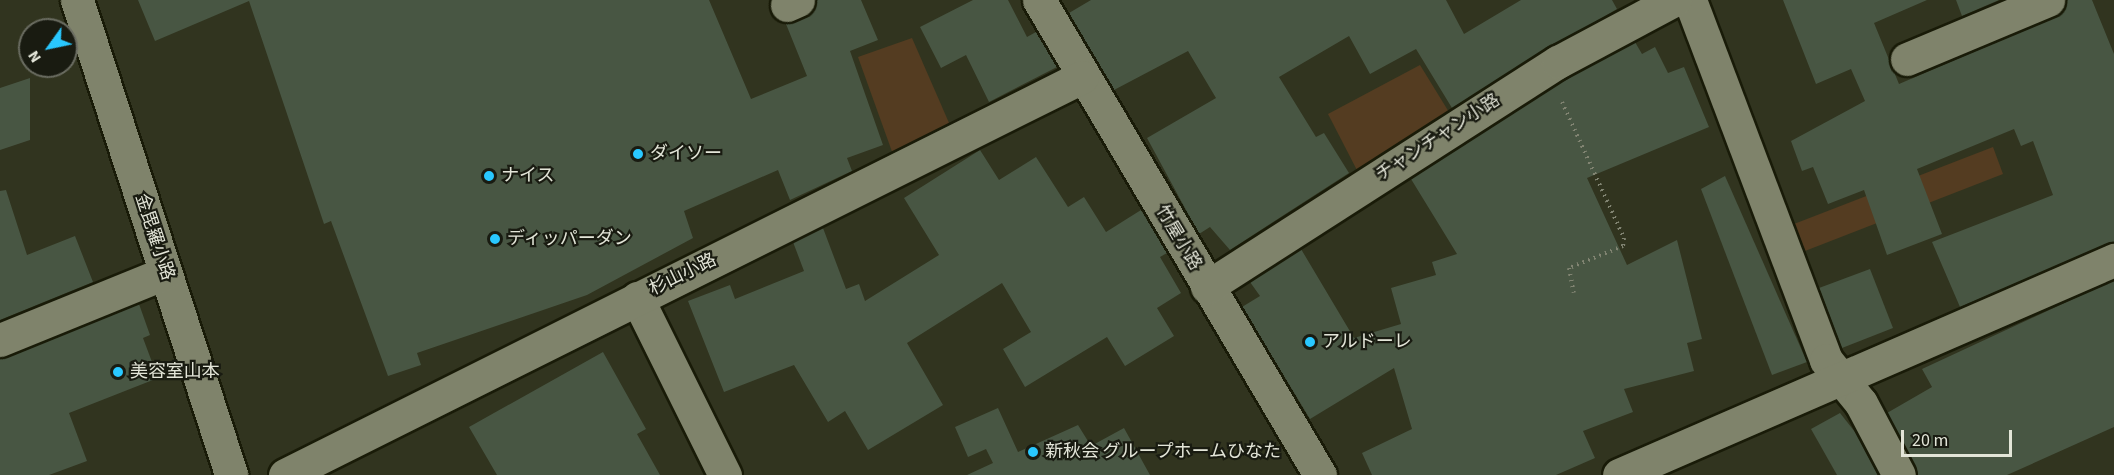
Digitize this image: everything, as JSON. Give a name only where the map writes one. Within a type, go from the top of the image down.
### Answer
[{"type":"street","name":"金毘羅小路","points":[[77,0],[231,475]]},
{"type":"street","name":"竹屋小路","points":[[1039,0],[1082,77],[1320,475]]},
{"type":"street","name":"チャンチャン小路","points":[[1207,287],[1545,70],[1674,0]]},
{"type":"street","points":[[1690,0],[1813,329],[1841,378],[1861,403],[1899,475]]},
{"type":"street","points":[[1906,59],[2048,0]]},
{"type":"street","name":"杉山小路","points":[[285,475],[1082,77]]},
{"type":"street","points":[[1619,475],[2114,260]]},
{"type":"street","points":[[0,340],[165,273]]},
{"type":"street","points":[[637,298],[724,475]]},
{"type":"path","points":[[1545,70],[1624,238],[1623,246],[1569,268],[1574,293]]},
{"type":"shaded area","points":[[912,38],[953,132],[895,160],[858,57]]},
{"type":"shaded area","points":[[1420,65],[1452,117],[1361,178],[1328,114]]},
{"type":"shaded area","points":[[1993,147],[2003,174],[1805,251],[1794,224]]},
{"type":"building","name":"ナイス","points":[[138,0],[709,0],[751,99],[807,76],[786,24],[806,17],[816,0],[861,0],[878,40],[850,51],[883,145],[847,158],[852,171],[790,200],[778,170],[684,211],[693,238],[587,295],[417,353],[421,365],[388,376],[331,221],[324,224],[249,1],[155,41]]},
{"type":"building","points":[[973,0],[1008,0],[1027,37],[1036,32],[1057,67],[989,102],[966,55],[941,68],[920,27]]},
{"type":"building","points":[[1091,0],[1446,0],[1464,34],[1521,0],[1612,0],[1617,9],[1452,108],[1416,49],[1370,74],[1349,36],[1279,77],[1316,137],[1324,133],[1349,173],[1230,250],[1210,227],[1199,234],[1147,138],[1216,98],[1188,51],[1114,90],[1069,13]]},
{"type":"building","points":[[1783,0],[1927,0],[1874,23],[1899,84],[2055,17],[2066,0],[2092,0],[2114,54],[2114,242],[1960,307],[1932,242],[2053,195],[2033,141],[2021,146],[2014,129],[1917,169],[1942,234],[1887,255],[1864,190],[1828,204],[1813,167],[1802,171],[1791,141],[1865,101],[1851,69],[1816,84]]},
{"type":"building","points":[[1956,0],[1999,0],[1962,16]]},
{"type":"building","points":[[1635,42],[1642,54],[1655,47],[1668,73],[1684,67],[1709,127],[1587,178],[1627,265],[1677,240],[1702,339],[1687,343],[1694,371],[1624,389],[1633,412],[1583,431],[1595,458],[1556,475],[1372,475],[1362,453],[1412,429],[1394,368],[1310,419],[1242,307],[1260,296],[1250,282],[1301,249],[1354,338],[1401,324],[1391,288],[1436,275],[1432,262],[1457,254],[1411,179],[1568,78]]},
{"type":"building","points":[[30,78],[30,140],[0,150],[0,88]]},
{"type":"building","points":[[980,150],[999,180],[1036,157],[1068,207],[1084,197],[1106,232],[1141,210],[1167,253],[1160,257],[1181,293],[1157,308],[1174,336],[1125,366],[1107,337],[1025,387],[1003,349],[1031,332],[1002,283],[907,343],[943,405],[868,450],[845,411],[828,422],[794,365],[724,392],[688,301],[730,285],[735,299],[804,271],[793,242],[823,228],[846,289],[859,284],[865,301],[939,255],[904,198]]},
{"type":"building","points":[[1725,176],[1807,362],[1772,375],[1701,189]]},
{"type":"building","points":[[6,190],[27,255],[75,236],[93,282],[0,320],[0,191]]},
{"type":"building","points":[[1870,269],[1893,328],[1842,348],[1819,288]]},
{"type":"building","points":[[2114,280],[2114,427],[2007,475],[1918,475],[1887,413],[1932,387],[1922,369]]},
{"type":"building","points":[[139,304],[150,335],[143,338],[158,378],[69,413],[87,461],[49,475],[0,475],[0,358]]},
{"type":"building","points":[[603,352],[646,429],[637,434],[660,475],[497,475],[469,427]]},
{"type":"building","points":[[998,408],[1018,452],[1078,425],[1091,446],[1124,428],[1150,475],[967,475],[993,463],[986,449],[968,457],[955,427]]},
{"type":"building","points":[[1840,413],[1855,432],[1878,475],[1837,475],[1811,429]]},
{"type":"place","name":"ダイソー","points":[[638,154]]},
{"type":"place","name":"ナイス","points":[[489,176]]},
{"type":"place","name":"ディッパーダン","points":[[495,239]]},
{"type":"place","name":"アルドーレ","points":[[1310,342]]},
{"type":"place","name":"美容室山本","points":[[118,372]]},
{"type":"place","name":"新秋会 グループホームひなた","points":[[1033,452]]}]
